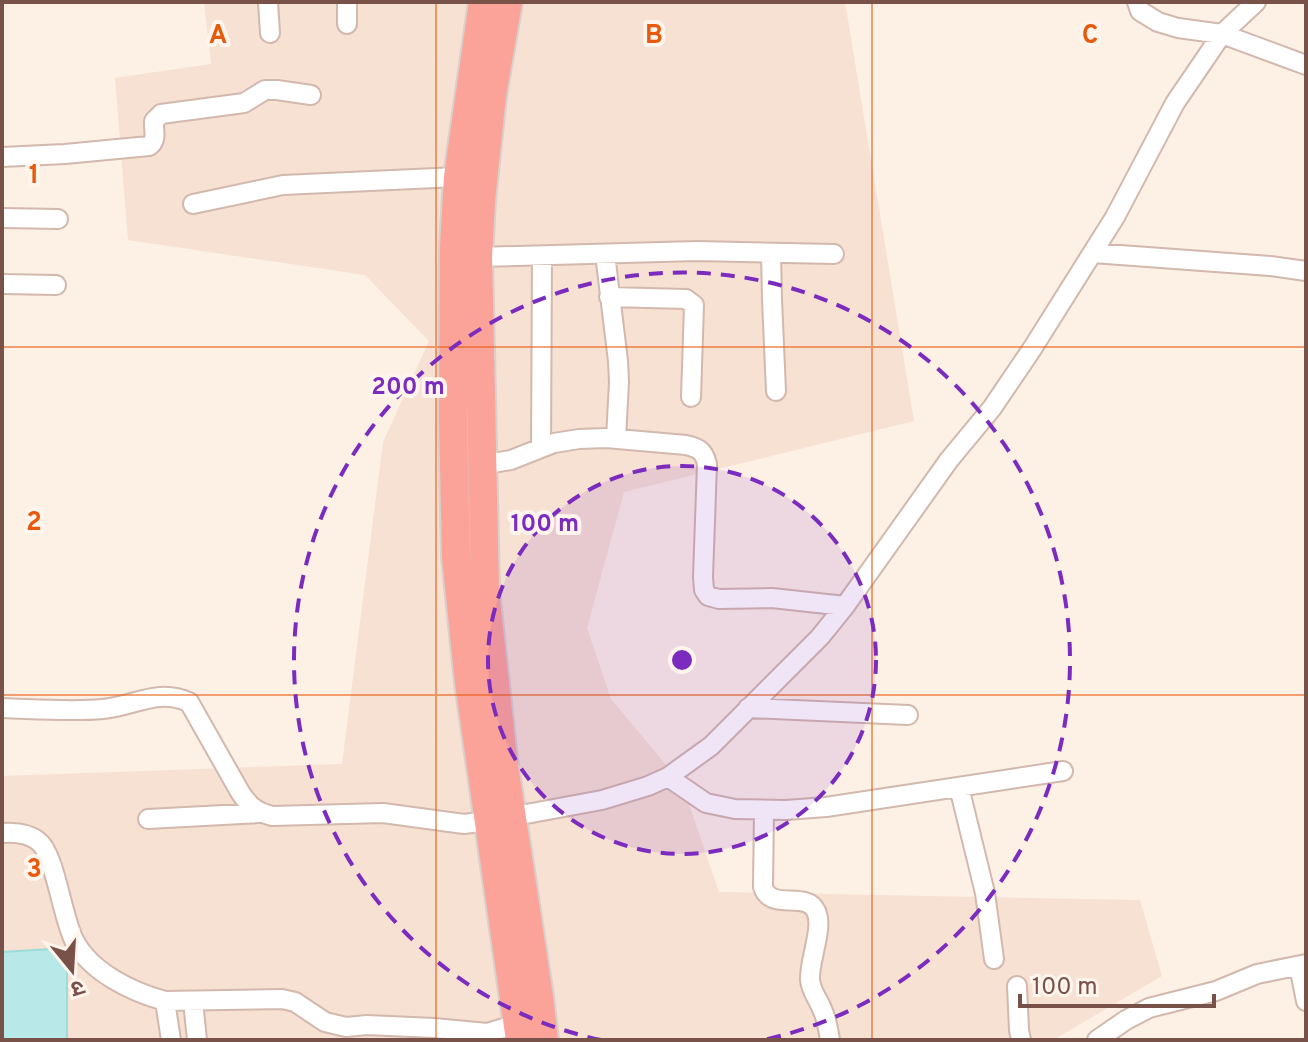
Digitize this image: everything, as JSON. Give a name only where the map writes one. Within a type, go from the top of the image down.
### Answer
[{"type":"highway","points":[[483,2],[458,177],[453,302],[456,557],[469,682],[539,997],[544,1040]]},
{"type":"highway","points":[[508,2],[492,95],[478,257],[485,591],[499,819],[518,1032]]},
{"type":"street","points":[[268,2],[270,33]]},
{"type":"street","points":[[347,2],[347,24]]},
{"type":"street","points":[[1137,2],[1140,11],[1158,22],[1222,34],[1306,65]]},
{"type":"street","points":[[148,819],[259,813],[272,816],[383,813],[464,824],[602,800],[648,786],[692,762],[820,637],[949,460],[992,408],[1115,217],[1175,103],[1222,34],[1256,2]]},
{"type":"street","points":[[2,157],[149,146],[155,139],[154,121],[161,114],[244,103],[265,90],[311,95]]},
{"type":"street","points":[[193,204],[283,185],[458,177]]},
{"type":"street","points":[[2,218],[58,219]]},
{"type":"street","points":[[478,257],[697,251],[834,254]]},
{"type":"street","points":[[771,253],[776,391]]},
{"type":"street","points":[[1093,253],[1306,271]]},
{"type":"street","points":[[605,254],[619,382],[616,438]]},
{"type":"street","points":[[541,448],[542,256]]},
{"type":"street","points":[[2,284],[56,285]]},
{"type":"street","points":[[609,297],[686,299],[694,305],[691,397]]},
{"type":"street","points":[[481,465],[511,460],[541,448],[579,439],[616,438],[698,448],[707,464],[703,577],[708,596],[719,599],[772,598],[845,606]]},
{"type":"street","points":[[2,708],[107,709],[160,695],[178,697],[189,702],[244,799],[259,813]]},
{"type":"street","points":[[748,708],[908,715]]},
{"type":"street","points":[[668,777],[706,803],[735,809],[764,810],[826,807],[1063,771]]},
{"type":"street","points":[[959,787],[985,893],[994,959]]},
{"type":"street","points":[[764,810],[765,894],[772,899],[807,902],[817,913],[810,980],[830,1040]]},
{"type":"street","points":[[2,833],[15,832],[40,842],[48,855],[66,923],[75,943],[116,981],[147,996],[165,1001],[282,999],[295,1002],[325,1022],[366,1033],[434,1028],[487,1033],[518,1032]]},
{"type":"street","points":[[1097,1040],[1149,1008],[1216,991],[1257,974],[1303,965],[1306,1001]]},
{"type":"street","points":[[1017,986],[1021,1040]]},
{"type":"street","points":[[165,1001],[171,1040]]},
{"type":"street","points":[[193,1001],[197,1040]]},
{"type":"street","points":[[316,1040],[325,1022]]},
{"type":"shaded area","points":[[204,2],[845,2],[914,421],[624,492],[587,628],[611,699],[682,784],[719,892],[1140,900],[1162,976],[1053,1040],[2,1040],[2,776],[342,764],[383,442],[429,341],[365,275],[128,240],[115,78],[211,64]]},
{"type":"water","points":[[67,948],[67,1040],[2,1040],[2,952]]}]
